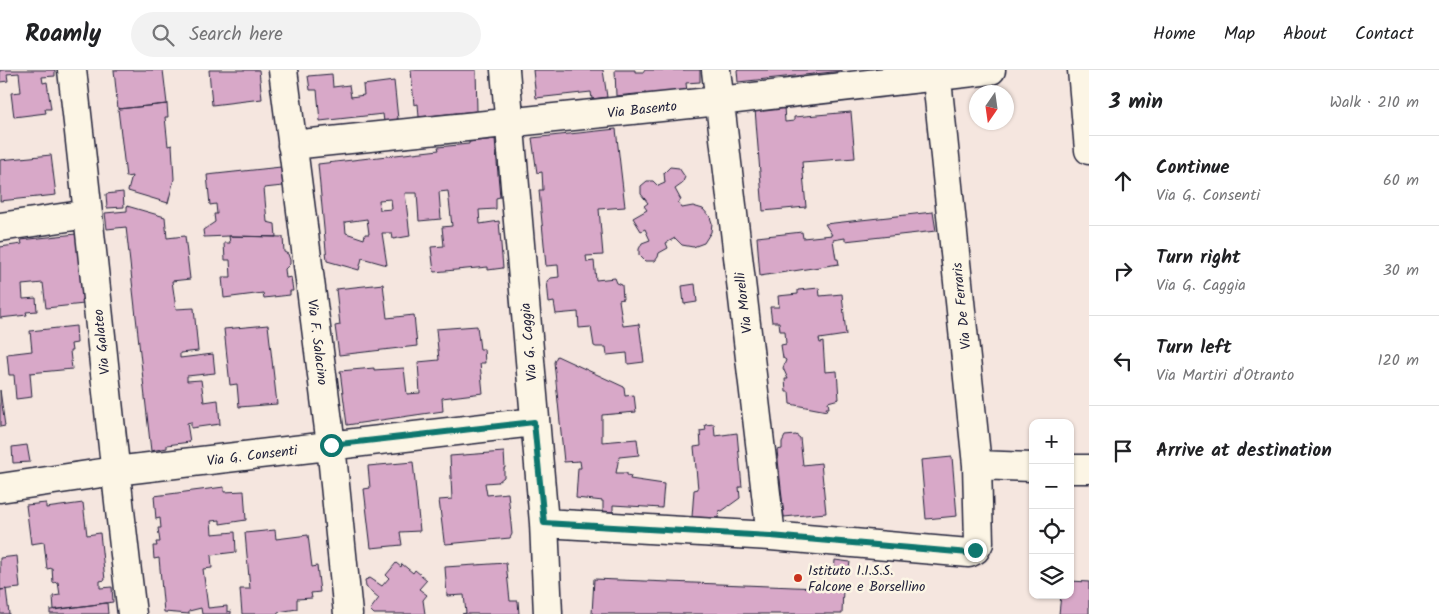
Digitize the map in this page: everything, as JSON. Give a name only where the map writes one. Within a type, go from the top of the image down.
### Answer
[{"type":"street","name":"Via Galateo","points":[[72,70],[114,472],[132,614]]},
{"type":"street","name":"Via F. Salacino","points":[[283,70],[331,445],[348,614]]},
{"type":"street","name":"Via G. Caggia","points":[[505,70],[511,122],[534,422],[544,523],[548,614]]},
{"type":"street","name":"Via Morelli","points":[[716,70],[771,536]]},
{"type":"street","name":"Via Basento","points":[[292,145],[719,101],[937,73],[992,70]]},
{"type":"street","points":[[1082,70],[1089,150]]},
{"type":"street","name":"Via De Ferraris","points":[[771,536],[969,553],[975,550],[979,543],[977,465],[937,73]]},
{"type":"street","points":[[0,227],[88,214]]},
{"type":"street","name":"Via G. Consenti","points":[[0,488],[331,445],[534,422]]},
{"type":"street","points":[[977,465],[1029,467]]},
{"type":"street","points":[[1074,469],[1089,470]]},
{"type":"street","points":[[544,523],[771,536]]},
{"type":"building","points":[[0,70],[55,70],[55,76],[42,77],[43,83],[47,82],[51,109],[45,109],[46,113],[14,117],[11,93],[21,92],[19,73],[7,74],[8,81],[0,82]]},
{"type":"building","points":[[114,70],[163,70],[167,104],[118,109]]},
{"type":"building","points":[[209,70],[259,70],[262,99],[212,105]]},
{"type":"building","points":[[411,70],[476,70],[477,111],[419,117],[418,104],[414,105]]},
{"type":"building","points":[[533,70],[603,70],[607,97],[592,99],[591,92],[536,98]]},
{"type":"building","points":[[615,70],[644,72],[644,70],[700,70],[700,82],[686,83],[687,92],[646,97],[646,93],[616,96]]},
{"type":"building","points":[[737,70],[842,70],[842,71],[738,82]]},
{"type":"building","points":[[332,74],[333,87],[349,85],[351,97],[364,95],[363,85],[394,81],[398,119],[384,122],[383,114],[320,121],[317,90],[310,90],[308,76]]},
{"type":"building","points":[[167,104],[168,117],[165,117],[168,146],[172,145],[174,179],[168,203],[128,191],[132,176],[126,177],[118,109]]},
{"type":"building","points":[[784,106],[785,122],[794,121],[794,117],[851,112],[855,158],[802,162],[806,207],[763,211],[755,109]]},
{"type":"building","points":[[616,129],[625,207],[599,209],[603,255],[586,256],[587,262],[594,261],[596,280],[615,278],[617,283],[622,285],[623,299],[619,300],[623,326],[639,324],[644,362],[628,364],[627,353],[607,355],[606,347],[594,346],[591,327],[579,328],[578,312],[556,314],[554,302],[549,303],[547,281],[551,278],[559,277],[558,265],[546,266],[539,190],[543,190],[542,172],[537,173],[532,138]]},
{"type":"building","points":[[495,139],[500,197],[496,198],[496,209],[479,210],[480,224],[499,221],[503,268],[488,270],[488,267],[434,272],[431,247],[444,246],[442,227],[452,226],[448,191],[439,192],[441,219],[419,221],[417,193],[405,193],[410,236],[393,239],[392,233],[382,233],[387,265],[362,258],[359,270],[327,261],[318,164],[439,150],[438,147],[469,144],[469,142]],"holes":[[[391,199],[392,209],[380,210],[379,200]],[[367,219],[369,234],[365,234],[364,239],[346,233],[345,222]]]},
{"type":"building","points":[[51,155],[56,195],[0,201],[0,160]]},
{"type":"building","points":[[281,167],[283,186],[264,188],[267,222],[275,224],[276,237],[204,237],[203,230],[215,222],[214,214],[217,214],[216,204],[210,205],[207,175]]},
{"type":"building","points":[[670,167],[679,168],[685,177],[682,184],[675,189],[681,200],[678,202],[682,208],[693,206],[703,209],[710,217],[712,223],[711,232],[704,243],[693,247],[682,245],[675,238],[666,243],[668,248],[659,253],[655,261],[645,261],[639,255],[639,249],[642,243],[650,240],[645,229],[641,231],[633,218],[647,210],[644,206],[648,203],[641,194],[641,186],[647,181],[653,181],[658,186],[665,183],[664,173]]},
{"type":"building","points":[[123,192],[124,207],[107,208],[106,194]]},
{"type":"building","points":[[127,206],[165,217],[167,238],[185,236],[190,279],[172,281],[176,309],[194,308],[198,351],[180,353],[180,358],[213,354],[215,373],[187,376],[187,381],[201,380],[204,402],[218,400],[220,424],[191,428],[191,422],[187,423],[190,442],[167,445],[167,448],[151,451],[126,227],[107,229],[105,213],[127,211]]},
{"type":"building","points":[[933,212],[936,231],[845,241],[845,238],[833,240],[836,259],[838,259],[839,264],[760,276],[757,237],[802,232],[803,238],[832,235],[825,224]]},
{"type":"building","points":[[76,234],[84,304],[46,308],[43,283],[22,285],[23,299],[36,298],[37,311],[26,312],[27,315],[0,318],[0,247],[22,244],[21,240]]},
{"type":"building","points":[[229,236],[283,237],[284,252],[288,254],[290,260],[290,264],[285,269],[286,278],[291,277],[293,291],[290,291],[290,295],[264,298],[263,293],[224,298],[222,277],[231,277],[230,260],[225,260],[224,243],[230,243]]},
{"type":"building","points":[[383,284],[387,318],[414,315],[417,346],[339,355],[335,326],[340,325],[336,289]]},
{"type":"building","points":[[695,284],[697,302],[684,304],[682,286]]},
{"type":"building","points":[[819,288],[820,296],[842,294],[846,335],[819,339],[820,343],[823,342],[825,372],[837,371],[839,399],[828,402],[829,408],[826,408],[827,411],[790,404],[789,392],[786,392],[785,379],[788,379],[783,368],[786,360],[783,358],[781,345],[786,344],[785,331],[780,331],[779,322],[772,322],[770,307],[779,307],[778,296],[798,294],[798,290]]},
{"type":"building","points":[[268,325],[277,404],[239,407],[237,384],[230,385],[224,329]]},
{"type":"building","points":[[76,326],[77,343],[71,344],[72,351],[70,351],[72,369],[30,373],[32,397],[16,399],[14,375],[9,375],[7,354],[32,351],[30,331]]},
{"type":"building","points":[[477,326],[480,349],[484,349],[485,363],[480,363],[483,393],[442,398],[443,411],[347,425],[340,371],[404,368],[407,394],[420,393],[418,362],[439,360],[436,329]]},
{"type":"building","points":[[557,356],[624,387],[625,396],[634,395],[636,412],[602,415],[602,442],[637,439],[639,455],[619,457],[616,473],[627,473],[627,475],[631,476],[630,479],[664,484],[662,508],[613,505],[613,512],[603,511],[603,501],[576,498],[578,468],[581,468],[580,461],[564,462],[554,362]]},
{"type":"building","points":[[0,390],[5,426],[0,427]]},
{"type":"building","points":[[714,424],[715,436],[737,433],[742,487],[739,487],[740,498],[722,511],[719,510],[718,518],[692,517],[694,490],[698,489],[694,447],[701,446],[700,431],[706,430],[705,425]]},
{"type":"building","points":[[796,435],[800,438],[803,465],[821,463],[826,513],[784,517],[777,450],[782,449],[782,442],[785,436]]},
{"type":"building","points":[[27,445],[30,462],[13,463],[12,447]]},
{"type":"building","points":[[504,452],[504,477],[498,482],[485,483],[487,495],[508,493],[512,534],[510,538],[446,544],[444,541],[439,500],[452,499],[450,456]]},
{"type":"building","points":[[952,457],[957,516],[926,519],[921,460]]},
{"type":"building","points":[[413,462],[420,531],[400,532],[402,545],[371,548],[364,489],[370,488],[368,466]]},
{"type":"building","points":[[224,487],[224,492],[244,491],[246,520],[220,524],[220,520],[211,521],[212,534],[235,532],[236,552],[211,555],[212,568],[203,569],[208,608],[227,606],[227,612],[231,611],[231,614],[202,614],[201,608],[189,611],[189,614],[164,612],[159,558],[154,559],[153,546],[157,546],[156,542],[160,542],[158,528],[161,528],[160,518],[156,519],[154,496]]},
{"type":"building","points":[[46,503],[46,508],[83,503],[87,535],[100,533],[105,580],[100,581],[100,588],[112,587],[113,602],[54,610],[53,596],[60,595],[58,582],[53,583],[52,568],[47,569],[44,542],[31,544],[26,505]]},
{"type":"building","points":[[275,530],[276,539],[308,535],[312,567],[317,566],[320,592],[311,593],[312,598],[297,599],[297,609],[278,612],[278,614],[242,614],[240,589],[250,589],[245,533]]},
{"type":"building","points":[[17,556],[20,588],[0,590],[0,558]]},
{"type":"building","points":[[835,560],[850,562],[848,575],[834,573]]},
{"type":"building","points":[[396,563],[401,567],[402,564],[413,573],[415,570],[427,580],[419,589],[427,595],[423,600],[425,614],[374,614],[370,610],[379,598],[366,587],[365,580],[370,578],[382,586],[389,578],[386,575]]},
{"type":"building","points":[[506,563],[510,601],[518,601],[519,614],[462,614],[466,613],[464,595],[447,596],[445,567]]},
{"type":"building","points":[[594,579],[843,589],[842,614],[592,614]]},
{"type":"building","points":[[1074,581],[1089,582],[1089,614],[1059,614],[1061,599],[1074,599]]},
{"type":"building","points":[[6,589],[9,614],[0,614],[0,590]]},
{"type":"building","points":[[107,603],[108,614],[50,614],[50,610]]},
{"type":"place","name":"Istituto I.I.S.S. Falcone e Borsellino","points":[[798,578]]},
{"type":"route","points":[[331,445],[534,422],[544,523],[771,536],[969,553],[975,550]]}]
